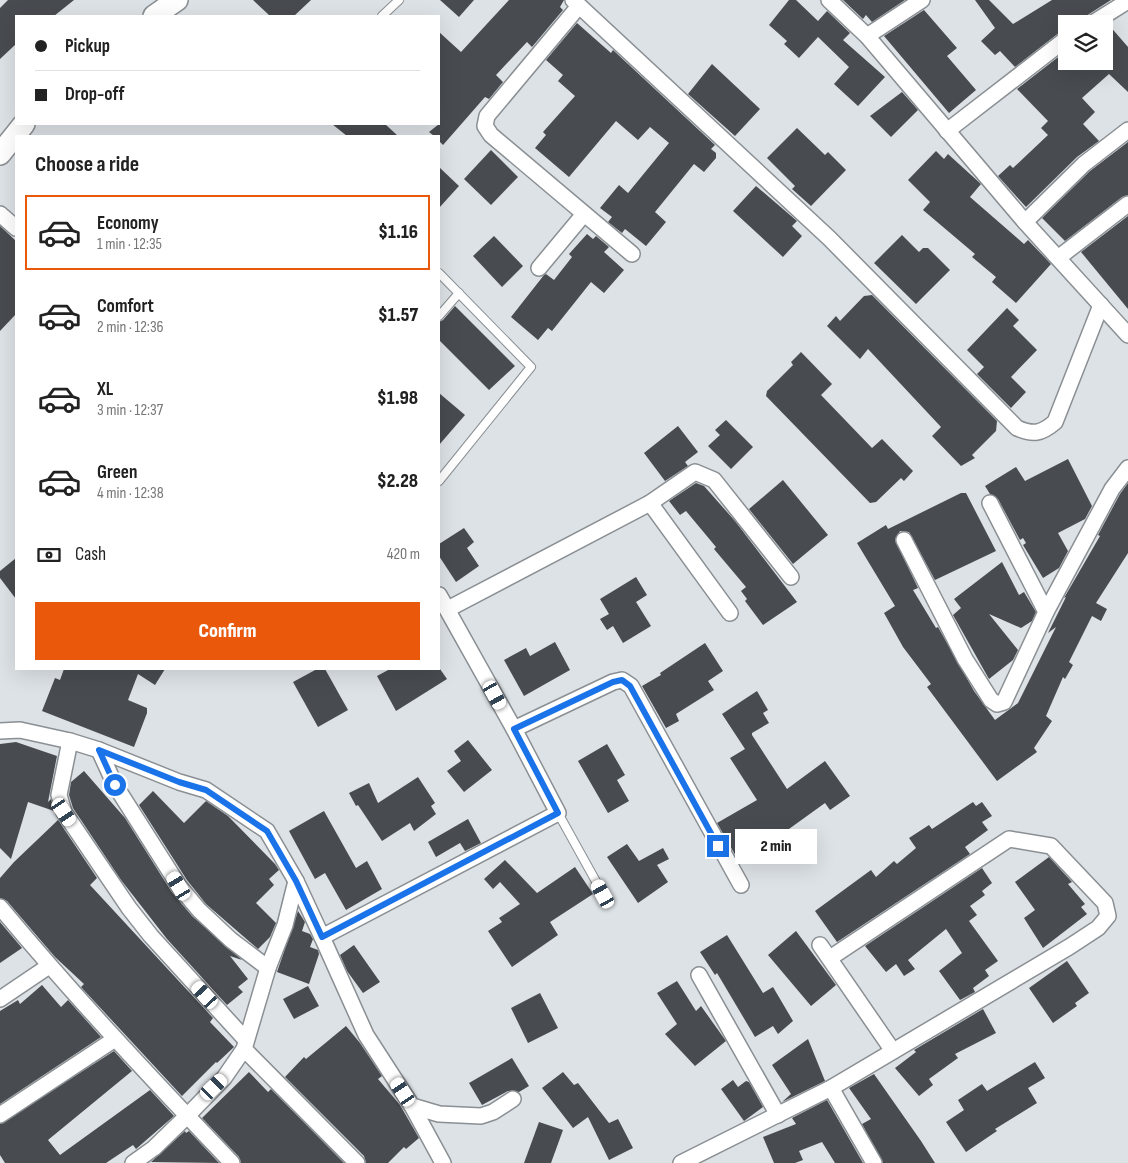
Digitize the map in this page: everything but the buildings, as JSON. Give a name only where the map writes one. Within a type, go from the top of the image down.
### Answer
[{"type":"street","points":[[155,15],[176,0]]},
{"type":"street","points":[[829,0],[867,36],[1025,222],[1128,335]]},
{"type":"street","points":[[867,36],[922,0]]},
{"type":"street","points":[[1105,15],[1128,1]]},
{"type":"street","points":[[632,254],[491,135],[485,126],[487,116],[576,3],[829,238],[1017,428],[1030,433],[1044,432],[1055,422],[1101,306]]},
{"type":"street","points":[[947,131],[1058,45]]},
{"type":"street","points":[[15,135],[23,125]]},
{"type":"street","points":[[1025,222],[1084,164],[1128,130]]},
{"type":"street","points":[[0,154],[15,135]]},
{"type":"street","points":[[1058,258],[1128,204]]},
{"type":"street","points":[[0,214],[15,227]]},
{"type":"street","points":[[539,268],[584,214]]},
{"type":"street","points":[[904,540],[965,659],[991,700],[997,704],[1004,702],[1046,612],[1112,489],[1128,468]]},
{"type":"street","points":[[448,609],[650,504],[695,472],[714,480],[791,577]]},
{"type":"street","points":[[990,503],[1046,612]]},
{"type":"street","points":[[650,504],[730,614]]},
{"type":"street","points":[[322,937],[558,813],[514,729],[440,597]]},
{"type":"street","points":[[514,729],[613,682],[622,680],[630,686],[741,885]]},
{"type":"street","points":[[0,731],[20,730],[70,741],[99,750],[179,782],[206,790],[267,831],[296,881],[366,1036],[412,1106],[443,1163]]},
{"type":"street","points":[[70,741],[59,795],[64,812],[129,908],[244,1044],[357,1163]]},
{"type":"street","points":[[99,750],[115,785],[179,886],[199,910],[230,940],[268,968]]},
{"type":"street","points":[[681,1163],[831,1088],[1098,928],[1108,916],[1105,903],[1051,846],[1009,839],[830,958]]},
{"type":"street","points":[[133,1163],[154,1148],[224,1078],[244,1044],[268,968],[285,925],[296,881]]},
{"type":"street","points":[[0,907],[114,1039],[232,1163]]},
{"type":"street","points":[[820,945],[893,1050]]},
{"type":"street","points":[[0,999],[49,966]]},
{"type":"street","points":[[699,975],[778,1115]]},
{"type":"street","points":[[0,1115],[114,1039]]},
{"type":"street","points":[[831,1088],[874,1163]]},
{"type":"street","points":[[412,1106],[439,1114],[481,1116],[493,1112],[513,1099]]},
{"type":"lane","points":[[383,15],[399,0]]},
{"type":"lane","points":[[440,274],[531,367],[442,470]]},
{"type":"lane","points":[[440,315],[459,293]]},
{"type":"lane","points":[[558,813],[603,894]]},
{"type":"route","points":[[115,785],[99,750],[179,782],[206,790],[226,806],[267,831],[296,881],[305,905],[322,937],[558,813],[514,729],[613,682],[622,680],[630,686],[718,846]]}]
